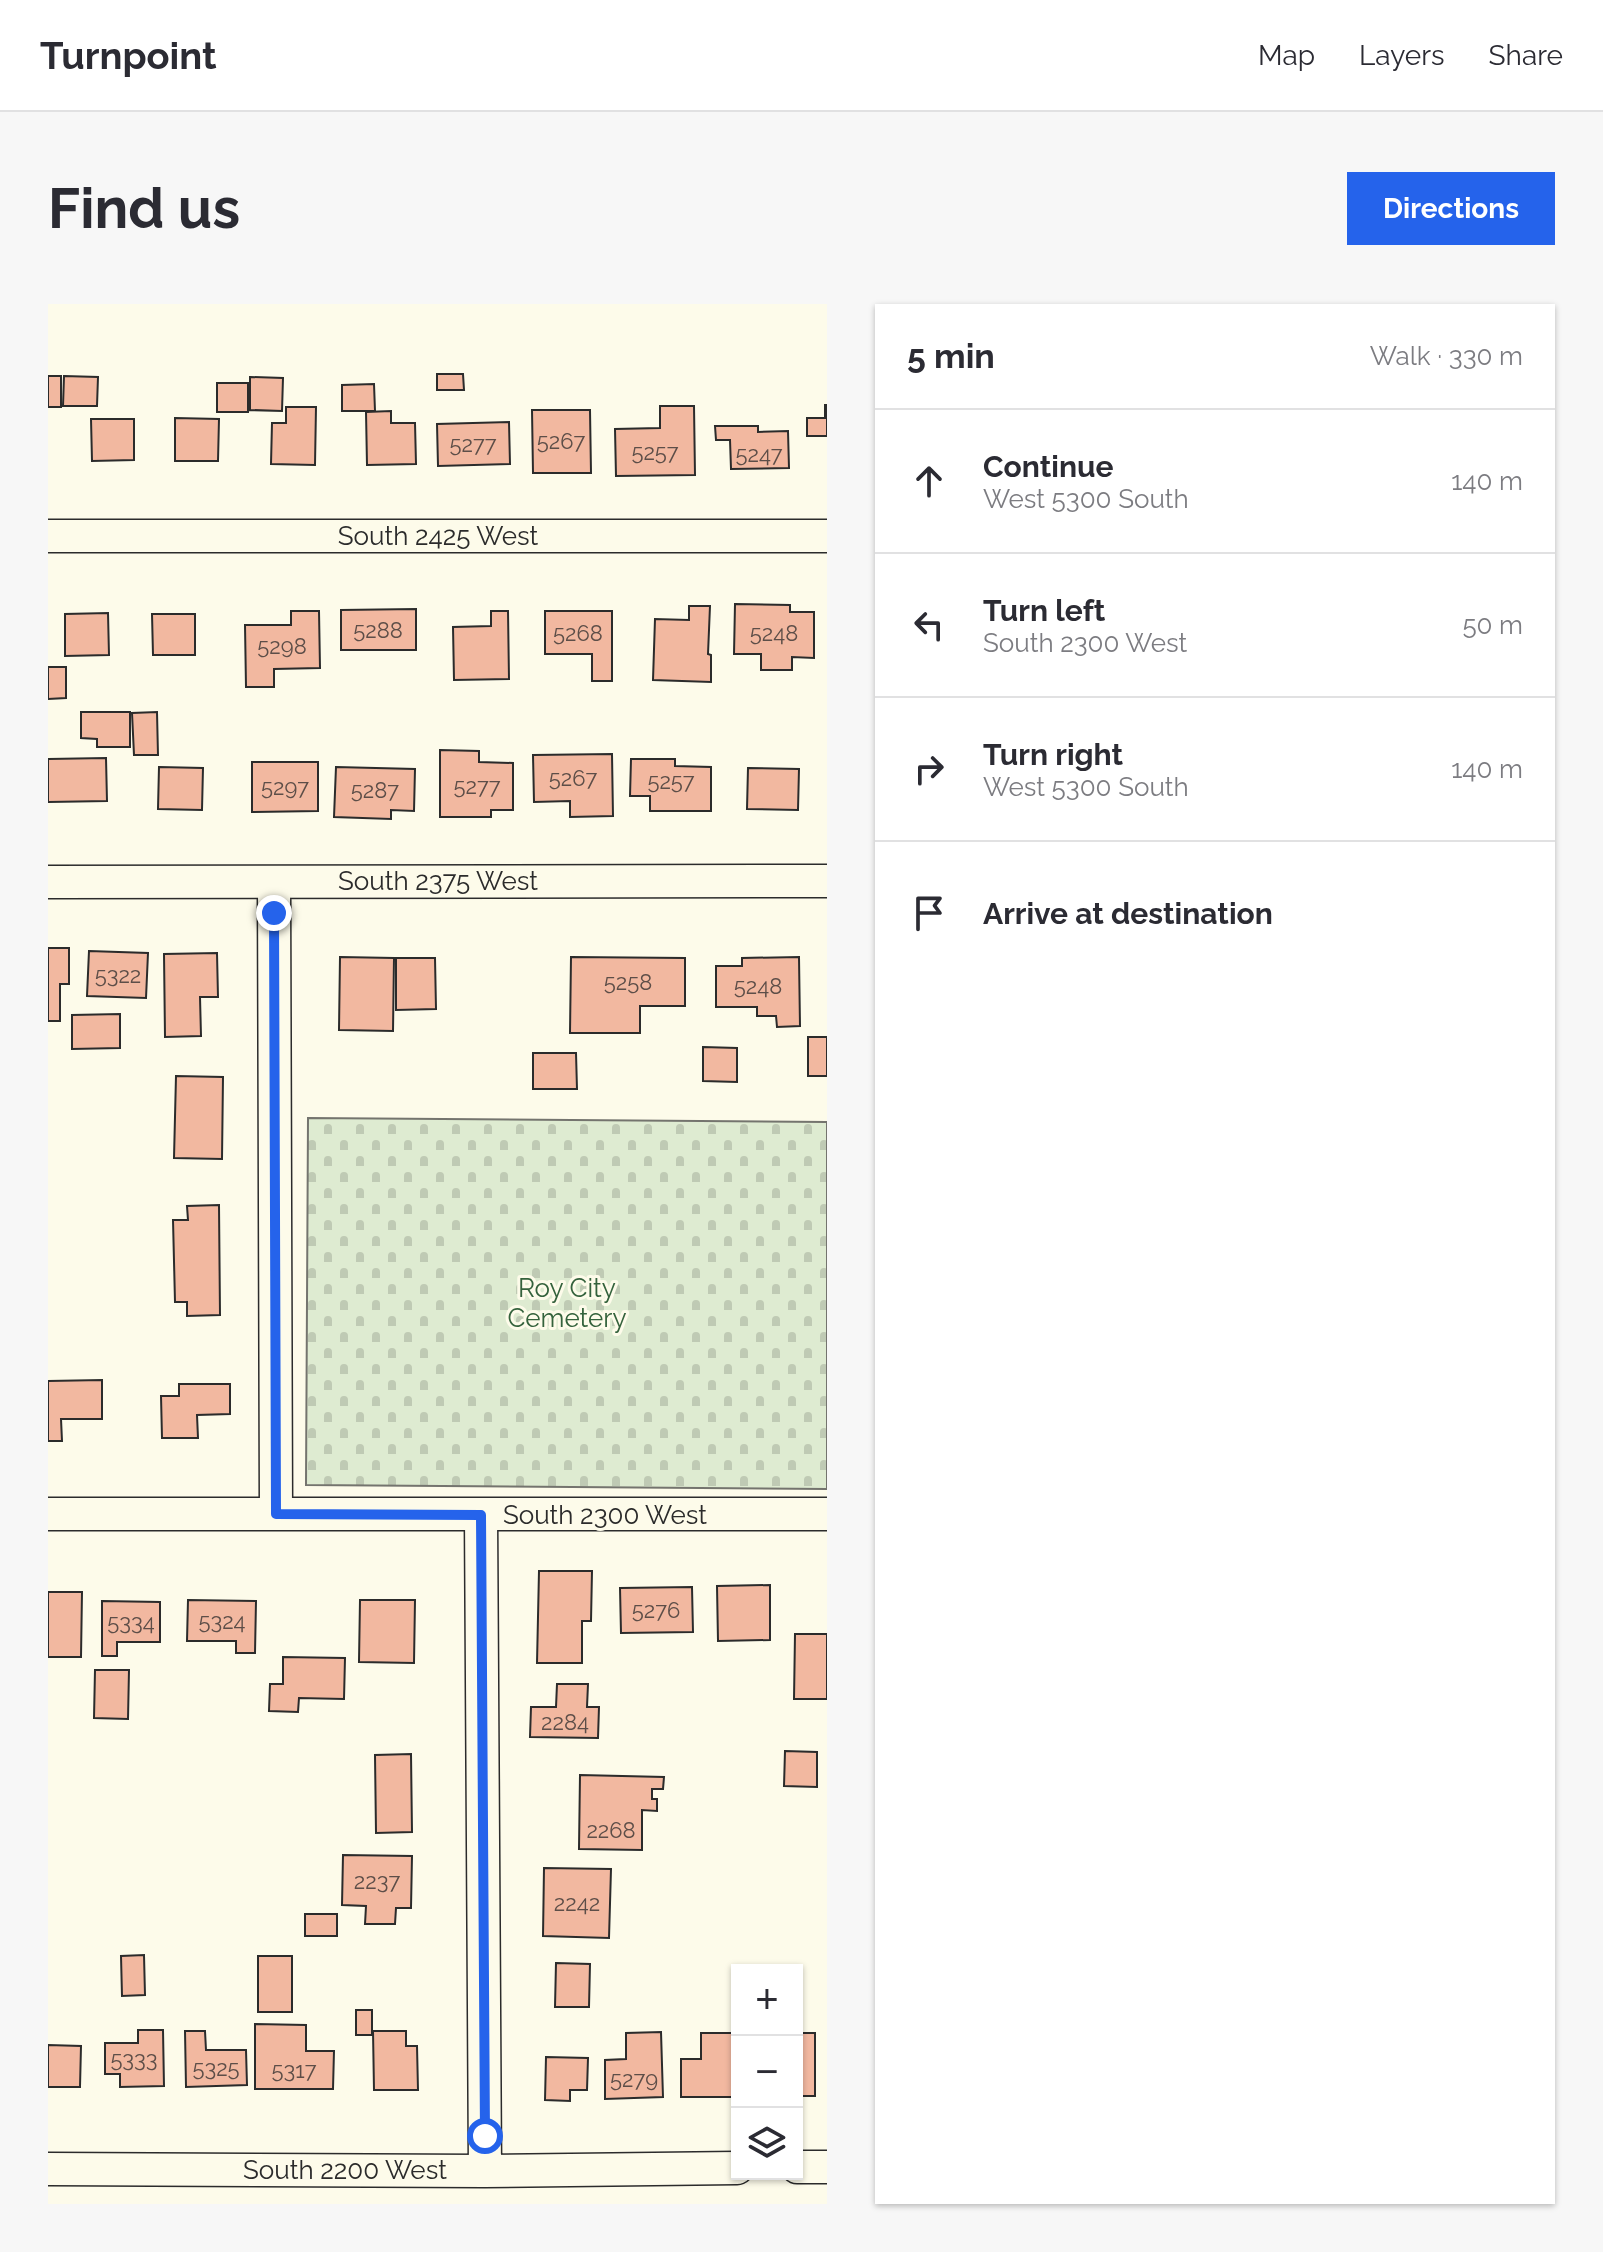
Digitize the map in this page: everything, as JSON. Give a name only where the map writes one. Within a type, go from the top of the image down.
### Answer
[{"type":"street","name":"South 2425 West","points":[[48,536],[827,536]]},
{"type":"street","name":"South 2375 West","points":[[48,882],[827,881]]},
{"type":"street","points":[[274,882],[276,1514]]},
{"type":"street","name":"South 2300 West","points":[[48,1514],[827,1514]]},
{"type":"street","points":[[481,1515],[485,2171]]},
{"type":"street","points":[[803,2167],[827,2167]]},
{"type":"street","name":"South 2200 West","points":[[48,2169],[485,2171],[731,2168]]},
{"type":"green space","name":"Roy City Cemetery","points":[[308,1118],[827,1122],[827,1489],[306,1485]]},
{"type":"building","points":[[437,374],[463,374],[464,390],[437,390]]},
{"type":"building","points":[[48,376],[61,376],[61,407],[48,407]]},
{"type":"building","points":[[64,376],[98,377],[97,406],[63,406]]},
{"type":"building","points":[[250,377],[283,378],[282,411],[250,410]]},
{"type":"building","points":[[217,383],[248,383],[248,412],[217,412]]},
{"type":"building","points":[[374,384],[375,411],[342,411],[342,385]]},
{"type":"building","points":[[825,405],[827,436],[807,436],[807,418],[825,418]]},
{"type":"building","points":[[660,406],[694,406],[695,475],[616,476],[615,429],[660,428]]},
{"type":"building","points":[[286,407],[316,407],[315,465],[271,464],[272,423],[286,423]]},
{"type":"building","points":[[532,410],[590,410],[591,473],[533,473]]},
{"type":"building","points":[[391,411],[391,423],[415,423],[416,464],[367,465],[366,412]]},
{"type":"building","points":[[175,418],[219,419],[218,461],[175,461]]},
{"type":"building","points":[[91,419],[134,419],[134,460],[92,461]]},
{"type":"building","points":[[509,422],[510,464],[438,466],[437,424]]},
{"type":"building","points":[[715,426],[758,426],[758,432],[788,431],[789,468],[731,469],[730,440],[716,440]]},
{"type":"building","points":[[735,604],[790,605],[790,612],[814,612],[814,658],[792,657],[792,670],[761,670],[761,654],[734,654]]},
{"type":"building","points":[[689,606],[710,606],[708,654],[711,655],[711,682],[653,680],[655,619],[689,620]]},
{"type":"building","points":[[416,609],[416,650],[341,650],[341,610]]},
{"type":"building","points":[[291,611],[319,611],[320,668],[274,669],[274,687],[246,687],[245,625],[291,625]]},
{"type":"building","points":[[491,611],[508,611],[509,679],[454,680],[453,627],[491,626]]},
{"type":"building","points":[[545,611],[612,611],[612,681],[592,681],[592,654],[545,654]]},
{"type":"building","points":[[108,613],[109,655],[65,656],[65,614]]},
{"type":"building","points":[[152,614],[195,614],[195,655],[153,655]]},
{"type":"building","points":[[48,667],[66,667],[66,698],[48,699]]},
{"type":"building","points":[[81,712],[130,712],[130,747],[97,747],[97,739],[81,738]]},
{"type":"building","points":[[157,712],[158,755],[134,755],[132,713]]},
{"type":"building","points":[[440,750],[479,751],[479,762],[513,763],[513,810],[491,810],[491,817],[440,817]]},
{"type":"building","points":[[612,754],[613,816],[570,817],[570,801],[534,802],[533,755]]},
{"type":"building","points":[[106,758],[107,801],[48,802],[48,759]]},
{"type":"building","points":[[631,759],[675,759],[675,766],[711,767],[711,811],[650,811],[650,796],[630,796]]},
{"type":"building","points":[[252,762],[318,762],[318,811],[252,812]]},
{"type":"building","points":[[159,767],[203,768],[202,810],[158,809]]},
{"type":"building","points":[[336,767],[415,769],[414,811],[391,810],[391,819],[334,817]]},
{"type":"building","points":[[748,768],[799,769],[798,810],[747,809]]},
{"type":"building","points":[[48,948],[69,948],[69,984],[60,984],[60,1021],[48,1021]]},
{"type":"building","points":[[89,951],[148,953],[146,998],[87,996]]},
{"type":"building","points":[[217,953],[218,997],[200,997],[201,1036],[165,1037],[164,954]]},
{"type":"building","points":[[340,957],[394,958],[393,1031],[339,1030]]},
{"type":"building","points":[[571,957],[685,958],[685,1006],[640,1006],[640,1033],[570,1033]]},
{"type":"building","points":[[799,957],[800,1026],[777,1027],[776,1016],[757,1016],[757,1007],[716,1007],[716,966],[742,966],[742,958]]},
{"type":"building","points":[[396,958],[435,958],[436,1009],[396,1010]]},
{"type":"building","points":[[120,1014],[120,1048],[72,1049],[72,1015]]},
{"type":"building","points":[[808,1037],[827,1037],[827,1076],[808,1076]]},
{"type":"building","points":[[703,1047],[737,1048],[737,1082],[703,1081]]},
{"type":"building","points":[[533,1053],[576,1053],[577,1089],[533,1089]]},
{"type":"building","points":[[176,1076],[223,1077],[222,1159],[174,1158]]},
{"type":"building","points":[[219,1205],[220,1315],[187,1316],[187,1302],[175,1302],[173,1220],[188,1220],[187,1206]]},
{"type":"building","points":[[102,1380],[102,1419],[61,1419],[62,1441],[48,1441],[48,1381]]},
{"type":"building","points":[[179,1384],[230,1384],[230,1414],[197,1415],[198,1438],[162,1438],[161,1396],[179,1396]]},
{"type":"building","points":[[539,1571],[592,1571],[591,1621],[582,1621],[582,1663],[537,1663]]},
{"type":"building","points":[[770,1585],[770,1640],[718,1641],[717,1586]]},
{"type":"building","points":[[692,1587],[693,1632],[621,1633],[620,1588]]},
{"type":"building","points":[[48,1592],[82,1592],[81,1657],[48,1657]]},
{"type":"building","points":[[188,1600],[256,1601],[255,1653],[236,1653],[236,1641],[187,1641]]},
{"type":"building","points":[[360,1600],[415,1600],[414,1663],[359,1662]]},
{"type":"building","points":[[102,1601],[160,1602],[160,1642],[117,1642],[117,1656],[102,1656]]},
{"type":"building","points":[[795,1634],[827,1634],[827,1699],[794,1699]]},
{"type":"building","points":[[283,1657],[345,1658],[344,1699],[299,1698],[298,1712],[269,1711],[270,1684],[283,1684]]},
{"type":"building","points":[[95,1670],[129,1670],[128,1719],[94,1718]]},
{"type":"building","points":[[557,1684],[588,1684],[587,1707],[599,1707],[598,1738],[530,1737],[531,1707],[556,1707]]},
{"type":"building","points":[[785,1751],[817,1752],[817,1787],[784,1786]]},
{"type":"building","points":[[411,1754],[412,1832],[376,1833],[375,1755]]},
{"type":"building","points":[[580,1775],[664,1777],[663,1789],[652,1789],[652,1799],[657,1799],[657,1811],[642,1810],[642,1850],[579,1849]]},
{"type":"building","points":[[343,1855],[412,1856],[411,1908],[396,1908],[395,1924],[365,1924],[366,1906],[342,1905]]},
{"type":"building","points":[[544,1868],[611,1869],[609,1938],[543,1936]]},
{"type":"building","points":[[305,1914],[337,1914],[337,1936],[305,1936]]},
{"type":"building","points":[[144,1955],[145,1995],[122,1996],[121,1956]]},
{"type":"building","points":[[258,1956],[292,1956],[292,2012],[258,2012]]},
{"type":"building","points":[[556,1963],[590,1964],[589,2007],[555,2007]]},
{"type":"building","points":[[356,2010],[372,2010],[372,2035],[356,2035]]},
{"type":"building","points":[[255,2024],[306,2025],[306,2051],[334,2051],[333,2089],[255,2089]]},
{"type":"building","points":[[138,2030],[163,2030],[164,2086],[120,2087],[120,2074],[105,2074],[105,2043],[138,2043]]},
{"type":"building","points":[[185,2031],[205,2031],[206,2050],[246,2050],[247,2085],[186,2087]]},
{"type":"building","points":[[373,2031],[406,2031],[406,2046],[417,2046],[418,2090],[374,2090]]},
{"type":"building","points":[[661,2032],[663,2097],[605,2099],[605,2060],[626,2059],[626,2033]]},
{"type":"building","points":[[701,2033],[731,2033],[731,2097],[681,2097],[681,2059],[701,2059]]},
{"type":"building","points":[[803,2033],[815,2033],[815,2096],[803,2096]]},
{"type":"building","points":[[48,2045],[81,2046],[80,2087],[48,2087]]},
{"type":"building","points":[[546,2057],[588,2058],[587,2090],[570,2090],[570,2101],[545,2100]]},
{"type":"route","points":[[274,913],[276,1514],[481,1515],[485,2136]]}]
